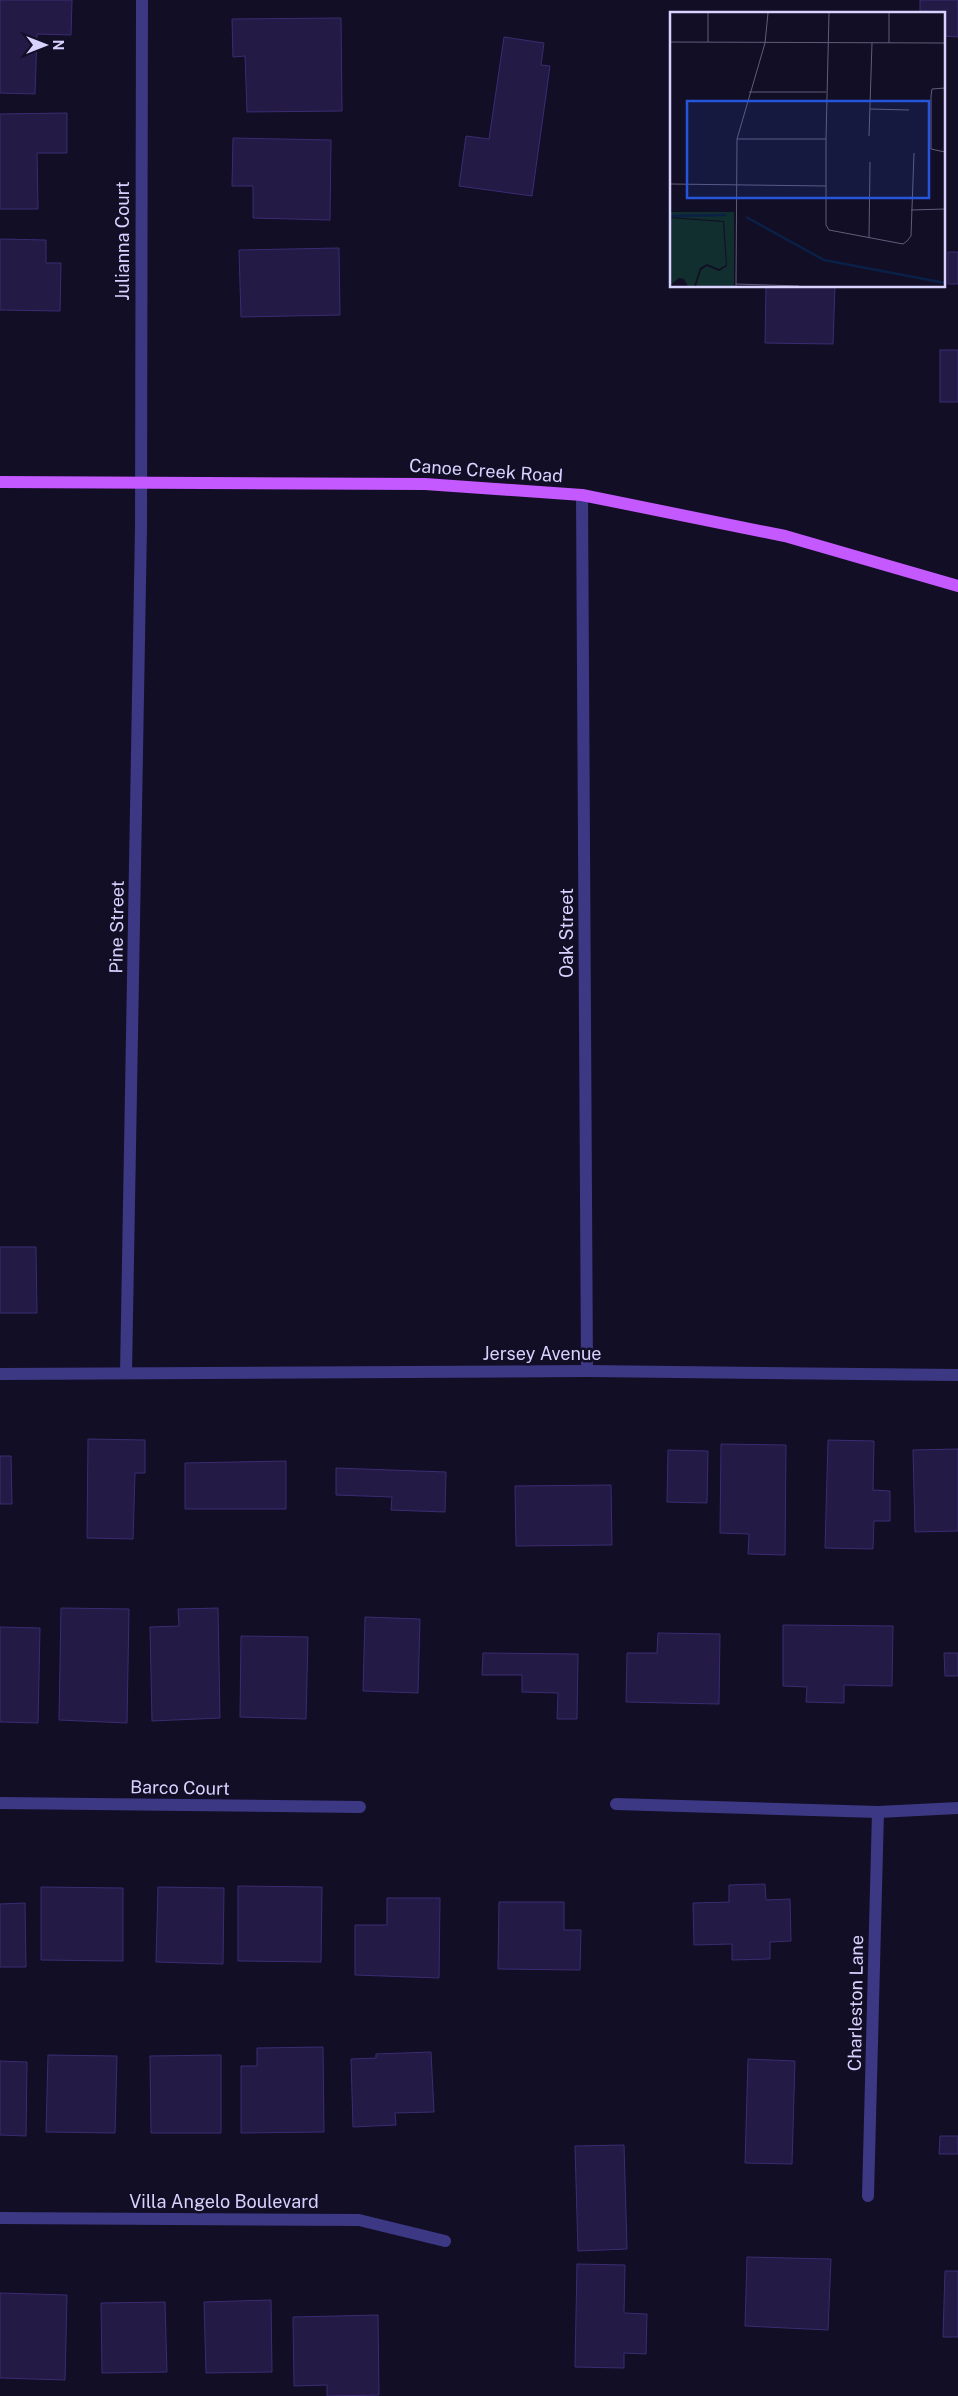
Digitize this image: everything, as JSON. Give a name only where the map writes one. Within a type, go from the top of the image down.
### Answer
[{"type":"main road","name":"Canoe Creek Road","points":[[0,482],[425,484],[582,495],[785,536],[958,586]]},
{"type":"street","name":"Julianna Court","points":[[140,482],[142,0]]},
{"type":"street","name":"Pine Street","points":[[126,1373],[141,537],[140,482]]},
{"type":"street","name":"Oak Street","points":[[582,495],[587,1371]]},
{"type":"street","name":"Jersey Avenue","points":[[126,1373],[587,1371],[958,1375]]},
{"type":"street","points":[[0,1374],[126,1373]]},
{"type":"street","name":"Barco Court","points":[[0,1803],[360,1807]]},
{"type":"street","points":[[616,1804],[878,1812],[958,1808]]},
{"type":"street","name":"Charleston Lane","points":[[868,2196],[878,1812]]},
{"type":"street","name":"Villa Angelo Boulevard","points":[[0,2218],[359,2220],[445,2241]]},
{"type":"building","points":[[0,0],[72,0],[71,35],[37,34],[35,94],[0,93]]},
{"type":"building","points":[[920,0],[958,0],[958,37],[946,36],[946,12],[920,12]]},
{"type":"building","points":[[341,18],[342,111],[247,112],[245,56],[233,57],[232,19]]},
{"type":"building","points":[[504,37],[544,43],[541,65],[550,66],[532,196],[459,186],[466,136],[489,139]]},
{"type":"building","points":[[67,113],[67,153],[37,153],[38,209],[0,209],[0,114]]},
{"type":"building","points":[[233,138],[331,140],[330,220],[253,218],[253,186],[232,186]]},
{"type":"building","points":[[0,239],[46,240],[46,263],[61,263],[60,311],[0,310]]},
{"type":"building","points":[[339,248],[340,315],[241,317],[239,250]]},
{"type":"building","points":[[948,252],[958,252],[958,284],[948,284]]},
{"type":"building","points":[[766,288],[835,288],[833,344],[765,343]]},
{"type":"building","points":[[940,350],[958,350],[958,402],[940,402]]},
{"type":"building","points":[[0,1247],[36,1247],[37,1313],[0,1313]]},
{"type":"building","points":[[88,1439],[145,1440],[145,1473],[135,1473],[133,1539],[87,1538]]},
{"type":"building","points":[[828,1440],[874,1441],[873,1490],[890,1491],[890,1521],[874,1521],[873,1549],[825,1548]]},
{"type":"building","points":[[721,1444],[786,1445],[785,1555],[748,1554],[749,1534],[720,1533]]},
{"type":"building","points":[[958,1449],[958,1531],[915,1532],[913,1450]]},
{"type":"building","points":[[668,1450],[708,1451],[707,1503],[667,1502]]},
{"type":"building","points":[[0,1456],[11,1456],[12,1504],[0,1504]]},
{"type":"building","points":[[286,1461],[286,1509],[185,1509],[185,1463]]},
{"type":"building","points":[[336,1468],[446,1472],[445,1512],[391,1510],[392,1497],[336,1495]]},
{"type":"building","points":[[611,1485],[612,1545],[516,1546],[515,1486]]},
{"type":"building","points":[[61,1608],[129,1609],[127,1723],[59,1720]]},
{"type":"building","points":[[218,1608],[220,1718],[152,1721],[150,1627],[179,1626],[178,1609]]},
{"type":"building","points":[[365,1617],[420,1619],[418,1693],[363,1691]]},
{"type":"building","points":[[783,1625],[893,1626],[892,1686],[844,1685],[844,1703],[806,1702],[807,1687],[783,1686]]},
{"type":"building","points":[[0,1627],[40,1628],[38,1723],[0,1722]]},
{"type":"building","points":[[658,1633],[720,1634],[719,1704],[626,1702],[627,1653],[657,1653]]},
{"type":"building","points":[[241,1636],[308,1637],[306,1719],[240,1717]]},
{"type":"building","points":[[483,1653],[578,1654],[577,1719],[557,1719],[558,1693],[522,1692],[522,1675],[482,1675]]},
{"type":"building","points":[[944,1653],[958,1653],[958,1676],[945,1676]]},
{"type":"building","points":[[765,1884],[766,1900],[790,1899],[791,1941],[770,1942],[770,1959],[732,1960],[732,1944],[694,1945],[693,1903],[729,1902],[729,1885]]},
{"type":"building","points":[[238,1886],[322,1887],[321,1962],[238,1961]]},
{"type":"building","points":[[41,1887],[123,1888],[123,1961],[41,1960]]},
{"type":"building","points":[[158,1887],[224,1888],[223,1964],[156,1962]]},
{"type":"building","points":[[387,1898],[440,1898],[439,1978],[355,1975],[355,1925],[387,1925]]},
{"type":"building","points":[[499,1902],[564,1902],[564,1930],[581,1930],[580,1970],[498,1969]]},
{"type":"building","points":[[25,1903],[26,1967],[0,1967],[0,1904]]},
{"type":"building","points":[[323,2047],[324,2132],[241,2133],[241,2066],[257,2066],[257,2048]]},
{"type":"building","points":[[431,2052],[434,2112],[395,2113],[396,2125],[353,2127],[351,2059],[376,2058],[376,2054]]},
{"type":"building","points":[[48,2055],[117,2056],[115,2133],[46,2132]]},
{"type":"building","points":[[221,2055],[221,2133],[151,2133],[150,2056]]},
{"type":"building","points":[[748,2059],[795,2061],[792,2164],[745,2163]]},
{"type":"building","points":[[0,2061],[27,2062],[26,2136],[0,2135]]},
{"type":"building","points":[[940,2136],[958,2136],[958,2154],[939,2154]]},
{"type":"building","points":[[624,2145],[627,2249],[578,2251],[575,2146]]},
{"type":"building","points":[[747,2257],[831,2259],[828,2330],[745,2326]]},
{"type":"building","points":[[577,2264],[625,2265],[624,2313],[647,2314],[646,2354],[624,2353],[624,2368],[575,2367]]},
{"type":"building","points":[[945,2271],[958,2271],[958,2337],[943,2337]]},
{"type":"building","points":[[0,2293],[67,2295],[65,2380],[0,2378]]},
{"type":"building","points":[[271,2300],[272,2372],[206,2373],[204,2302]]},
{"type":"building","points":[[165,2302],[167,2372],[102,2373],[101,2303]]},
{"type":"building","points":[[378,2315],[379,2395],[327,2396],[327,2385],[294,2386],[293,2317]]}]
